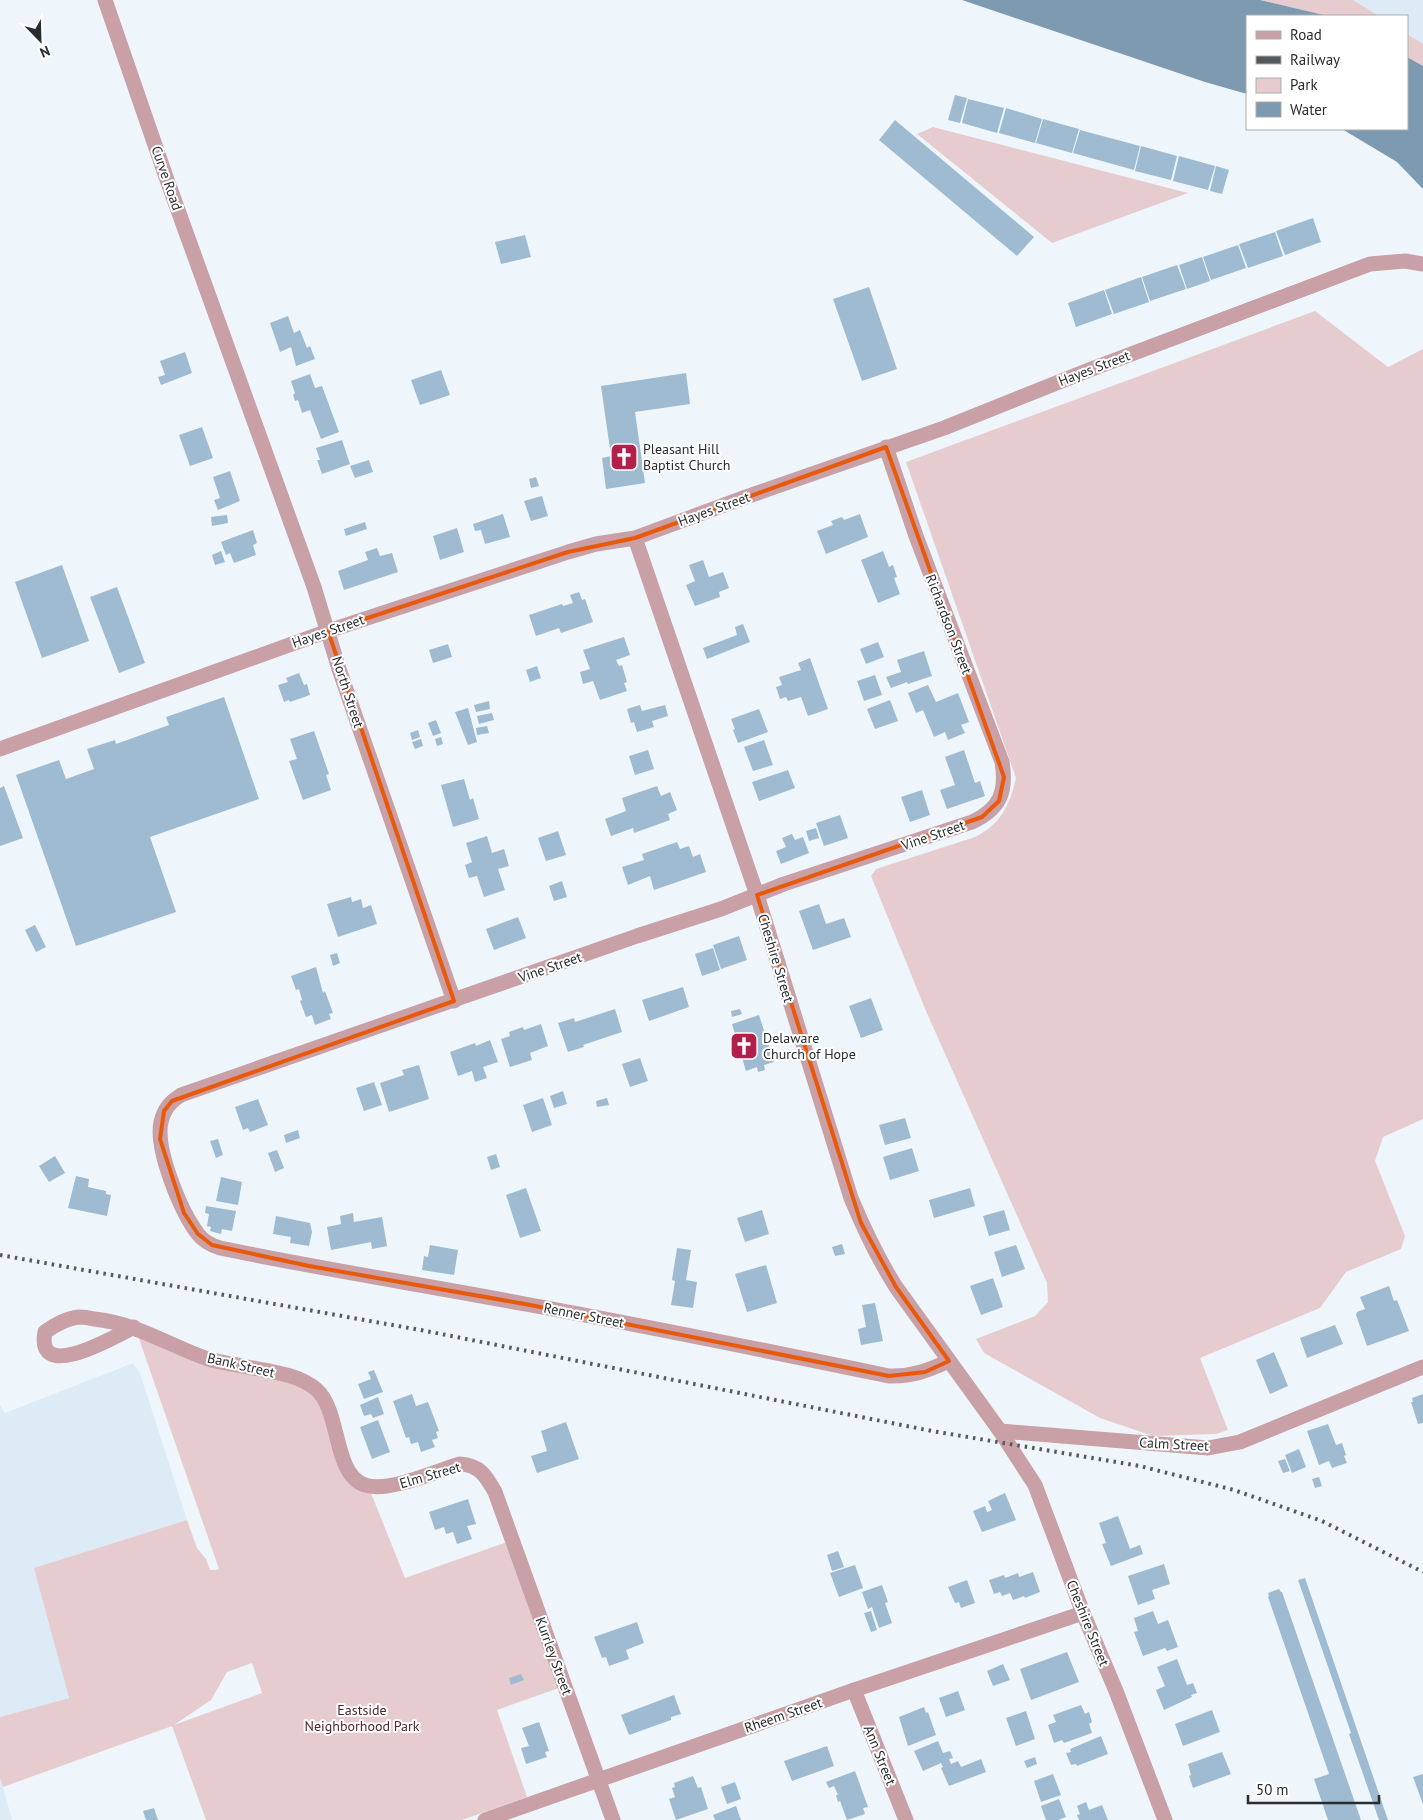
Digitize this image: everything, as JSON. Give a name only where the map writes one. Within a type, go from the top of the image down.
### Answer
[{"type":"street","name":"Curve Road","points":[[105,0],[169,186],[231,356]]},
{"type":"street","name":"Hayes Street","points":[[0,749],[328,631],[568,552],[596,544],[635,538],[886,447],[944,428],[1080,373],[1370,264],[1405,261],[1423,264]]},
{"type":"street","name":"North Street","points":[[231,356],[314,587],[403,856],[454,1001]]},
{"type":"street","name":"Richardson Street","points":[[886,447],[916,536],[1002,762],[1004,776],[999,800]]},
{"type":"street","name":"Cheshire Street","points":[[635,538],[757,895],[851,1198],[861,1223],[882,1264],[896,1287],[949,1361]]},
{"type":"street","name":"Vine Street","points":[[170,1177],[160,1139],[160,1124],[164,1111],[172,1101],[181,1096],[637,936],[721,909],[784,884],[972,822],[987,814],[999,800]]},
{"type":"street","name":"Renner Street","points":[[170,1177],[184,1213],[198,1234],[212,1245],[220,1248],[544,1308],[889,1376],[905,1376],[924,1372],[949,1361]]},
{"type":"street","name":"Bank Street","points":[[134,1327],[67,1357],[56,1356],[47,1351],[43,1342],[45,1332],[59,1322],[80,1317],[110,1320],[134,1327],[209,1359],[293,1377],[308,1383],[318,1391],[332,1416],[341,1451],[353,1477],[364,1485],[381,1488]]},
{"type":"street","points":[[949,1361],[1000,1431]]},
{"type":"street","name":"Calm Street","points":[[1000,1431],[1208,1448],[1240,1442],[1423,1367]]},
{"type":"street","name":"Cheshire Street","points":[[1000,1431],[1035,1485],[1083,1613],[1116,1692],[1165,1820]]},
{"type":"street","name":"Elm Street","points":[[381,1488],[460,1464],[470,1464],[478,1468],[486,1476],[495,1492]]},
{"type":"street","name":"Kurrley Street","points":[[495,1492],[613,1820]]},
{"type":"street","name":"Rheem Street","points":[[485,1820],[854,1690],[1083,1613]]},
{"type":"street","name":"Ann Street","points":[[854,1690],[906,1820]]},
{"type":"highlighted area","points":[[886,447],[1004,777],[999,801],[982,817],[757,895],[861,1223],[896,1287],[949,1361],[925,1372],[889,1376],[525,1304],[309,1266],[212,1245],[198,1234],[184,1213],[160,1139],[164,1111],[172,1101],[454,1001],[328,631],[568,552],[635,538]]},
{"type":"shaded area","points":[[1353,0],[1423,0],[1423,44],[1408,35],[1408,15],[1377,15]]},
{"type":"shaded area","points":[[133,1363],[140,1373],[187,1520],[35,1568],[69,1698],[0,1717],[0,1405],[5,1413]]},
{"type":"shaded area","points":[[0,1778],[3,1787],[12,1820],[0,1820]]},
{"type":"green space","points":[[1260,0],[1353,0],[1377,15],[1324,15]]},
{"type":"green space","points":[[1408,35],[1423,44],[1423,66],[1408,58]]},
{"type":"green space","points":[[933,127],[1188,193],[1052,243],[917,134]]},
{"type":"green space","points":[[1315,311],[1388,367],[1423,349],[1423,1119],[1383,1137],[1375,1161],[1405,1236],[1401,1249],[1346,1272],[1320,1308],[1200,1358],[1228,1430],[1216,1434],[1153,1436],[1100,1418],[984,1353],[976,1339],[1035,1316],[1048,1302],[1047,1283],[926,1011],[871,876],[876,869],[975,837],[984,832],[1003,813],[1011,797],[1016,778],[906,462]]},
{"type":"green space","name":"Eastside Neighborhood Park","points":[[137,1333],[287,1380],[314,1394],[321,1404],[336,1460],[371,1493],[405,1578],[507,1542],[559,1688],[497,1710],[527,1797],[462,1820],[206,1820],[172,1726],[3,1787],[0,1778],[0,1717],[69,1698],[34,1568],[187,1520],[197,1548],[206,1559],[210,1570],[219,1569]],"holes":[[[252,1663],[262,1693],[174,1725],[211,1700],[227,1672]]]},
{"type":"water","points":[[962,0],[1260,0],[1324,15],[1246,15],[1246,94],[1205,82]]},
{"type":"water","points":[[1408,58],[1423,66],[1423,189],[1397,162],[1344,130],[1408,130]]},
{"type":"building","points":[[955,95],[967,98],[960,123],[948,120]]},
{"type":"building","points":[[968,99],[1004,108],[997,133],[962,123]]},
{"type":"building","points":[[1006,108],[1042,119],[1035,143],[999,133]]},
{"type":"building","points":[[1043,119],[1079,129],[1072,153],[1036,143]]},
{"type":"building","points":[[895,120],[1034,237],[1017,256],[879,140]]},
{"type":"building","points":[[1080,130],[1140,146],[1134,170],[1073,153]]},
{"type":"building","points":[[1141,146],[1177,156],[1171,180],[1135,171]]},
{"type":"building","points":[[1179,156],[1215,166],[1208,190],[1173,181]]},
{"type":"building","points":[[1216,166],[1229,170],[1222,194],[1210,191]]},
{"type":"building","points":[[1313,218],[1321,242],[1285,255],[1276,231]]},
{"type":"building","points":[[1275,232],[1283,256],[1248,268],[1239,244]]},
{"type":"building","points":[[525,235],[531,257],[501,264],[495,242]]},
{"type":"building","points":[[1238,245],[1246,268],[1211,280],[1203,257]]},
{"type":"building","points":[[1202,257],[1210,281],[1187,289],[1179,265]]},
{"type":"building","points":[[1177,265],[1186,289],[1150,301],[1142,277]]},
{"type":"building","points":[[1141,277],[1149,302],[1114,314],[1105,290]]},
{"type":"building","points":[[869,287],[897,369],[862,381],[833,299]]},
{"type":"building","points":[[1104,290],[1112,314],[1076,327],[1068,303]]},
{"type":"building","points":[[288,316],[294,333],[300,330],[307,348],[310,346],[315,359],[296,366],[291,347],[280,352],[270,323]]},
{"type":"building","points":[[185,352],[192,373],[161,385],[158,377],[165,375],[160,361]]},
{"type":"building","points":[[441,370],[450,395],[420,405],[411,380]]},
{"type":"building","points":[[686,373],[690,404],[635,412],[645,483],[606,489],[602,458],[611,456],[601,386]]},
{"type":"building","points":[[310,374],[315,388],[322,386],[339,432],[321,439],[310,410],[302,413],[298,400],[295,401],[293,395],[295,393],[291,381]]},
{"type":"building","points":[[202,427],[213,458],[190,466],[179,435]]},
{"type":"building","points":[[342,440],[350,464],[322,474],[317,460],[320,460],[316,448]]},
{"type":"building","points":[[369,460],[373,472],[355,478],[350,466]]},
{"type":"building","points":[[230,471],[240,501],[218,510],[214,500],[220,498],[213,477]]},
{"type":"building","points":[[536,477],[539,486],[531,488],[529,479]]},
{"type":"building","points":[[542,496],[548,516],[531,521],[524,501]]},
{"type":"building","points":[[503,514],[510,537],[485,544],[481,530],[475,531],[473,524]]},
{"type":"building","points":[[860,514],[868,537],[826,554],[817,531],[833,525],[831,521],[842,517],[844,520]]},
{"type":"building","points":[[227,515],[228,523],[212,526],[211,517]]},
{"type":"building","points":[[365,522],[367,529],[346,536],[344,529]]},
{"type":"building","points":[[457,528],[464,552],[440,560],[433,536]]},
{"type":"building","points":[[253,530],[257,543],[253,545],[256,555],[234,563],[230,553],[226,555],[221,542]]},
{"type":"building","points":[[377,548],[380,556],[392,553],[398,572],[344,590],[338,571],[368,560],[365,552]]},
{"type":"building","points":[[221,551],[225,562],[215,565],[212,555]]},
{"type":"building","points":[[883,551],[889,567],[893,565],[897,577],[894,578],[900,594],[878,603],[861,560]]},
{"type":"building","points":[[703,560],[709,577],[723,572],[729,588],[719,592],[720,597],[695,606],[686,585],[695,581],[689,565]]},
{"type":"building","points":[[62,565],[89,641],[42,658],[15,582]]},
{"type":"building","points":[[117,587],[145,663],[119,673],[90,597]]},
{"type":"building","points":[[579,592],[582,600],[585,599],[593,622],[561,633],[559,628],[536,636],[529,615],[562,604],[563,606],[573,603],[570,595]]},
{"type":"building","points":[[743,624],[750,642],[707,659],[703,648],[737,635],[735,627]]},
{"type":"building","points":[[624,637],[630,655],[616,660],[619,666],[622,665],[627,682],[624,683],[627,691],[600,700],[593,681],[583,684],[580,672],[590,669],[583,650]]},
{"type":"building","points":[[878,642],[884,657],[866,664],[860,649]]},
{"type":"building","points":[[448,644],[452,657],[433,663],[429,650]]},
{"type":"building","points":[[924,651],[932,676],[891,688],[886,677],[901,672],[897,660]]},
{"type":"building","points":[[810,658],[828,709],[808,716],[801,697],[788,701],[786,697],[780,699],[776,687],[782,685],[779,677],[801,670],[798,663]]},
{"type":"building","points":[[537,666],[541,678],[530,682],[526,670]]},
{"type":"building","points":[[299,673],[304,685],[307,684],[310,695],[290,702],[289,700],[284,702],[278,685],[288,682],[286,678]]},
{"type":"building","points":[[875,675],[882,695],[864,701],[857,681]]},
{"type":"building","points":[[928,685],[936,702],[958,693],[969,722],[961,725],[965,733],[948,740],[945,732],[934,737],[923,710],[916,713],[908,693]]},
{"type":"building","points":[[224,697],[259,799],[150,837],[176,912],[76,946],[16,775],[59,760],[66,779],[94,769],[87,749],[115,740],[116,744],[169,725],[166,717]]},
{"type":"building","points":[[890,700],[898,721],[875,729],[867,709]]},
{"type":"building","points":[[489,701],[490,709],[476,712],[474,705]]},
{"type":"building","points":[[640,705],[642,711],[665,705],[668,716],[652,721],[654,727],[637,732],[634,722],[631,723],[627,709]]},
{"type":"building","points":[[468,708],[477,742],[468,745],[455,712]]},
{"type":"building","points":[[759,709],[768,732],[738,743],[731,719]]},
{"type":"building","points":[[492,713],[494,720],[479,724],[477,716]]},
{"type":"building","points":[[436,720],[441,733],[433,736],[428,723]]},
{"type":"building","points":[[487,726],[489,733],[477,735],[476,728]]},
{"type":"building","points":[[418,730],[420,737],[412,740],[410,733]]},
{"type":"building","points":[[314,731],[329,774],[326,775],[331,790],[303,800],[289,761],[297,759],[290,739]]},
{"type":"building","points":[[441,737],[443,744],[437,746],[435,739]]},
{"type":"building","points":[[421,739],[423,746],[415,749],[412,742]]},
{"type":"building","points":[[764,740],[773,765],[753,771],[744,747]]},
{"type":"building","points":[[648,750],[654,769],[635,775],[629,756]]},
{"type":"building","points":[[964,750],[975,783],[980,781],[985,796],[947,809],[940,790],[955,785],[945,757]]},
{"type":"building","points":[[788,770],[795,788],[759,801],[752,782]]},
{"type":"building","points":[[464,779],[470,800],[473,798],[479,819],[453,827],[441,785]]},
{"type":"building","points":[[4,786],[23,838],[0,846],[0,788]]},
{"type":"building","points":[[657,786],[661,796],[670,792],[677,810],[668,814],[670,820],[634,833],[633,828],[611,836],[605,819],[626,811],[622,798]]},
{"type":"building","points":[[922,790],[930,815],[910,822],[901,797]]},
{"type":"building","points":[[840,815],[848,838],[824,846],[816,823]]},
{"type":"building","points":[[816,828],[819,838],[809,841],[806,831]]},
{"type":"building","points":[[558,831],[566,855],[546,861],[538,838]]},
{"type":"building","points":[[792,834],[795,840],[803,837],[809,853],[781,864],[776,851],[786,847],[782,838]]},
{"type":"building","points":[[487,836],[492,853],[504,849],[509,866],[498,869],[505,890],[484,897],[477,876],[469,878],[465,865],[472,862],[466,843]]},
{"type":"building","points":[[677,842],[680,849],[689,846],[693,857],[700,854],[706,872],[654,890],[650,876],[628,885],[622,867],[644,860],[642,854]]},
{"type":"building","points":[[562,881],[567,897],[554,901],[549,886]]},
{"type":"building","points":[[351,897],[352,902],[361,899],[363,908],[371,905],[377,924],[338,937],[327,904]]},
{"type":"building","points":[[819,904],[826,924],[844,918],[851,937],[813,950],[799,911]]},
{"type":"building","points":[[518,917],[526,938],[494,950],[486,929]]},
{"type":"building","points":[[35,925],[46,947],[36,952],[25,930]]},
{"type":"building","points":[[739,936],[747,960],[721,969],[713,945]]},
{"type":"building","points":[[713,948],[720,970],[702,976],[695,954]]},
{"type":"building","points":[[337,953],[340,963],[333,966],[330,955]]},
{"type":"building","points":[[316,967],[323,993],[325,991],[333,1013],[329,1014],[331,1019],[315,1025],[312,1015],[306,1017],[300,1001],[302,1000],[299,989],[296,990],[291,976]]},
{"type":"building","points":[[683,987],[689,1007],[649,1021],[642,1000]]},
{"type":"building","points":[[871,998],[883,1030],[861,1038],[849,1006]]},
{"type":"building","points":[[615,1009],[622,1032],[568,1052],[558,1023],[574,1018],[575,1022]]},
{"type":"building","points":[[740,1009],[742,1014],[732,1017],[731,1011]]},
{"type":"building","points":[[759,1015],[774,1062],[764,1065],[765,1070],[758,1072],[757,1067],[746,1071],[732,1024]]},
{"type":"building","points":[[541,1024],[548,1046],[530,1053],[532,1060],[510,1067],[501,1039],[510,1036],[509,1032],[523,1027],[524,1030]]},
{"type":"building","points":[[490,1040],[498,1062],[483,1067],[487,1078],[475,1082],[472,1071],[458,1076],[450,1052],[475,1043],[476,1046]]},
{"type":"building","points":[[640,1058],[648,1081],[630,1087],[622,1064]]},
{"type":"building","points":[[419,1065],[429,1099],[389,1112],[380,1083],[404,1075],[402,1070]]},
{"type":"building","points":[[374,1082],[382,1105],[364,1111],[356,1088]]},
{"type":"building","points":[[563,1091],[567,1104],[554,1108],[550,1096]]},
{"type":"building","points":[[543,1098],[552,1125],[532,1132],[523,1105]]},
{"type":"building","points":[[607,1098],[609,1105],[597,1107],[596,1101]]},
{"type":"building","points":[[258,1099],[268,1125],[250,1132],[248,1128],[243,1130],[235,1107]]},
{"type":"building","points":[[905,1118],[911,1138],[885,1145],[879,1125]]},
{"type":"building","points":[[298,1130],[300,1138],[286,1143],[284,1135]]},
{"type":"building","points":[[218,1139],[223,1155],[216,1158],[210,1141]]},
{"type":"building","points":[[912,1148],[919,1171],[890,1180],[883,1157]]},
{"type":"building","points":[[277,1150],[284,1168],[275,1172],[268,1153]]},
{"type":"building","points":[[496,1154],[500,1167],[491,1170],[487,1157]]},
{"type":"building","points":[[55,1156],[65,1173],[49,1182],[39,1166]]},
{"type":"building","points":[[76,1176],[89,1179],[88,1187],[106,1191],[106,1194],[111,1195],[107,1216],[68,1208]]},
{"type":"building","points":[[221,1177],[242,1182],[238,1205],[216,1201]]},
{"type":"building","points":[[526,1188],[541,1231],[520,1238],[506,1195]]},
{"type":"building","points":[[970,1188],[975,1206],[934,1218],[929,1200]]},
{"type":"building","points":[[206,1206],[236,1211],[232,1231],[222,1229],[221,1234],[210,1231],[211,1227],[207,1226],[209,1214],[205,1213]]},
{"type":"building","points":[[762,1210],[769,1234],[745,1242],[737,1218]]},
{"type":"building","points":[[1004,1210],[1010,1230],[989,1236],[983,1216]]},
{"type":"building","points":[[353,1213],[354,1222],[382,1217],[387,1246],[372,1249],[371,1242],[331,1250],[327,1227],[341,1224],[340,1216]]},
{"type":"building","points":[[276,1216],[310,1223],[312,1232],[309,1246],[290,1243],[291,1237],[273,1234]]},
{"type":"building","points":[[842,1244],[845,1254],[835,1256],[832,1247]]},
{"type":"building","points":[[430,1245],[458,1250],[454,1275],[422,1270],[424,1256],[428,1257]]},
{"type":"building","points":[[1016,1245],[1025,1269],[1002,1277],[994,1252]]},
{"type":"building","points":[[677,1248],[691,1250],[686,1280],[697,1282],[693,1308],[671,1305],[675,1281],[672,1280]]},
{"type":"building","points":[[766,1265],[777,1303],[747,1312],[735,1274]]},
{"type":"building","points":[[993,1278],[1003,1307],[981,1315],[970,1286]]},
{"type":"building","points":[[1389,1286],[1394,1301],[1397,1300],[1409,1331],[1367,1346],[1356,1315],[1357,1312],[1365,1309],[1360,1297]]},
{"type":"building","points":[[875,1303],[883,1341],[861,1345],[858,1329],[866,1327],[862,1305]]},
{"type":"building","points":[[1335,1325],[1343,1344],[1307,1358],[1300,1338]]},
{"type":"building","points":[[1274,1352],[1288,1386],[1270,1394],[1256,1360]]},
{"type":"building","points":[[374,1370],[383,1392],[364,1399],[358,1384],[371,1379],[368,1372]]},
{"type":"building","points":[[412,1394],[416,1406],[428,1402],[439,1431],[436,1432],[438,1438],[432,1440],[435,1447],[421,1452],[418,1442],[411,1444],[409,1437],[406,1438],[393,1401]]},
{"type":"building","points":[[1423,1394],[1423,1423],[1418,1424],[1411,1402],[1413,1402],[1412,1398]]},
{"type":"building","points":[[378,1397],[384,1414],[373,1418],[371,1414],[364,1416],[360,1405]]},
{"type":"building","points":[[378,1420],[390,1452],[372,1459],[360,1427]]},
{"type":"building","points":[[566,1422],[579,1459],[537,1473],[531,1456],[547,1451],[541,1431]]},
{"type":"building","points":[[1328,1424],[1336,1445],[1342,1443],[1347,1463],[1332,1468],[1329,1461],[1319,1465],[1307,1431]]},
{"type":"building","points":[[1299,1449],[1306,1467],[1292,1473],[1285,1455]]},
{"type":"building","points":[[1285,1459],[1290,1471],[1283,1473],[1278,1461]]},
{"type":"building","points":[[1319,1477],[1322,1486],[1315,1488],[1312,1479]]},
{"type":"building","points":[[1005,1493],[1016,1520],[982,1532],[973,1511],[985,1506],[987,1512],[992,1510],[988,1501]]},
{"type":"building","points":[[468,1499],[476,1524],[467,1526],[472,1539],[457,1544],[453,1532],[446,1534],[444,1527],[435,1530],[429,1512]]},
{"type":"building","points":[[1118,1516],[1130,1549],[1140,1545],[1143,1554],[1111,1566],[1102,1544],[1106,1543],[1099,1523]]},
{"type":"building","points":[[838,1551],[844,1567],[832,1571],[827,1555]]},
{"type":"building","points":[[1164,1564],[1170,1584],[1152,1590],[1155,1599],[1138,1605],[1128,1576]]},
{"type":"building","points":[[855,1565],[863,1588],[839,1597],[830,1573]]},
{"type":"building","points":[[1033,1572],[1040,1592],[1013,1600],[1010,1593],[1002,1596],[1000,1592],[994,1594],[989,1580],[1004,1575],[1005,1578],[1018,1573],[1019,1577]]},
{"type":"building","points":[[1305,1578],[1388,1820],[1379,1820],[1349,1734],[1351,1733],[1298,1580]]},
{"type":"building","points":[[967,1580],[975,1603],[961,1608],[959,1602],[955,1603],[948,1587]]},
{"type":"building","points":[[882,1585],[888,1602],[885,1603],[892,1623],[879,1628],[872,1607],[868,1609],[862,1592]]},
{"type":"building","points":[[1279,1589],[1282,1592],[1361,1820],[1328,1820],[1314,1779],[1329,1774],[1268,1597],[1268,1593]]},
{"type":"building","points":[[871,1611],[877,1630],[871,1632],[864,1613]]},
{"type":"building","points":[[1153,1611],[1158,1624],[1168,1620],[1178,1647],[1167,1651],[1165,1648],[1143,1656],[1134,1632],[1138,1631],[1134,1618]]},
{"type":"building","points":[[637,1622],[644,1643],[626,1650],[629,1659],[609,1666],[606,1657],[602,1658],[594,1637]]},
{"type":"building","points":[[1067,1652],[1079,1682],[1031,1700],[1020,1669]]},
{"type":"building","points":[[1177,1659],[1187,1685],[1193,1683],[1197,1693],[1164,1710],[1156,1690],[1165,1686],[1157,1667]]},
{"type":"building","points":[[1003,1664],[1010,1680],[993,1686],[987,1671]]},
{"type":"building","points":[[521,1674],[524,1680],[511,1685],[509,1678]]},
{"type":"building","points":[[958,1691],[965,1710],[946,1717],[939,1698]]},
{"type":"building","points":[[674,1695],[681,1714],[671,1717],[671,1720],[629,1735],[621,1715]]},
{"type":"building","points":[[1081,1705],[1085,1714],[1089,1712],[1092,1722],[1089,1724],[1092,1733],[1064,1743],[1062,1740],[1054,1743],[1048,1725],[1056,1722],[1053,1715]]},
{"type":"building","points":[[924,1707],[926,1713],[928,1712],[936,1735],[908,1746],[899,1717]]},
{"type":"building","points":[[1212,1710],[1220,1732],[1183,1746],[1175,1724]]},
{"type":"building","points":[[1026,1711],[1035,1739],[1016,1746],[1006,1718]]},
{"type":"building","points":[[539,1722],[549,1751],[545,1752],[547,1757],[526,1764],[521,1748],[529,1746],[522,1728]]},
{"type":"building","points":[[1101,1736],[1108,1754],[1077,1766],[1076,1764],[1071,1765],[1066,1753],[1071,1752],[1070,1749]]},
{"type":"building","points":[[938,1741],[943,1753],[950,1751],[953,1758],[949,1759],[951,1764],[958,1761],[961,1767],[981,1759],[986,1772],[949,1786],[941,1768],[943,1767],[941,1763],[923,1771],[914,1751]]},
{"type":"building","points":[[827,1746],[834,1766],[792,1781],[784,1761]]},
{"type":"building","points":[[1222,1752],[1231,1774],[1193,1788],[1188,1764]]},
{"type":"building","points":[[1035,1757],[1037,1764],[1027,1768],[1024,1761]]},
{"type":"building","points":[[855,1771],[868,1807],[863,1808],[865,1814],[847,1820],[840,1801],[838,1802],[836,1795],[838,1795],[834,1786],[829,1788],[826,1782]]},
{"type":"building","points":[[1053,1774],[1061,1795],[1041,1802],[1034,1781]]},
{"type":"building","points":[[1423,1774],[1423,1804],[1413,1777]]},
{"type":"building","points":[[693,1776],[698,1788],[701,1787],[708,1809],[676,1820],[669,1799],[675,1797],[672,1788],[675,1787],[674,1783]]},
{"type":"building","points":[[735,1782],[741,1799],[727,1804],[721,1787]]},
{"type":"building","points":[[1059,1799],[1066,1817],[1058,1820],[1046,1820],[1041,1806]]},
{"type":"building","points":[[1086,1802],[1089,1810],[1102,1805],[1108,1820],[1079,1820],[1077,1815],[1080,1814],[1077,1806]]},
{"type":"building","points":[[736,1806],[741,1820],[715,1820],[713,1815]]},
{"type":"building","points":[[154,1808],[158,1820],[146,1820],[143,1811]]},
{"type":"railway","points":[[0,1255],[426,1331],[932,1431],[1140,1466],[1234,1490],[1322,1521],[1423,1572]]},
{"type":"place","name":"Pleasant Hill Baptist Church","points":[[624,457]]},
{"type":"place","name":"Delaware Church of Hope","points":[[744,1046]]}]
